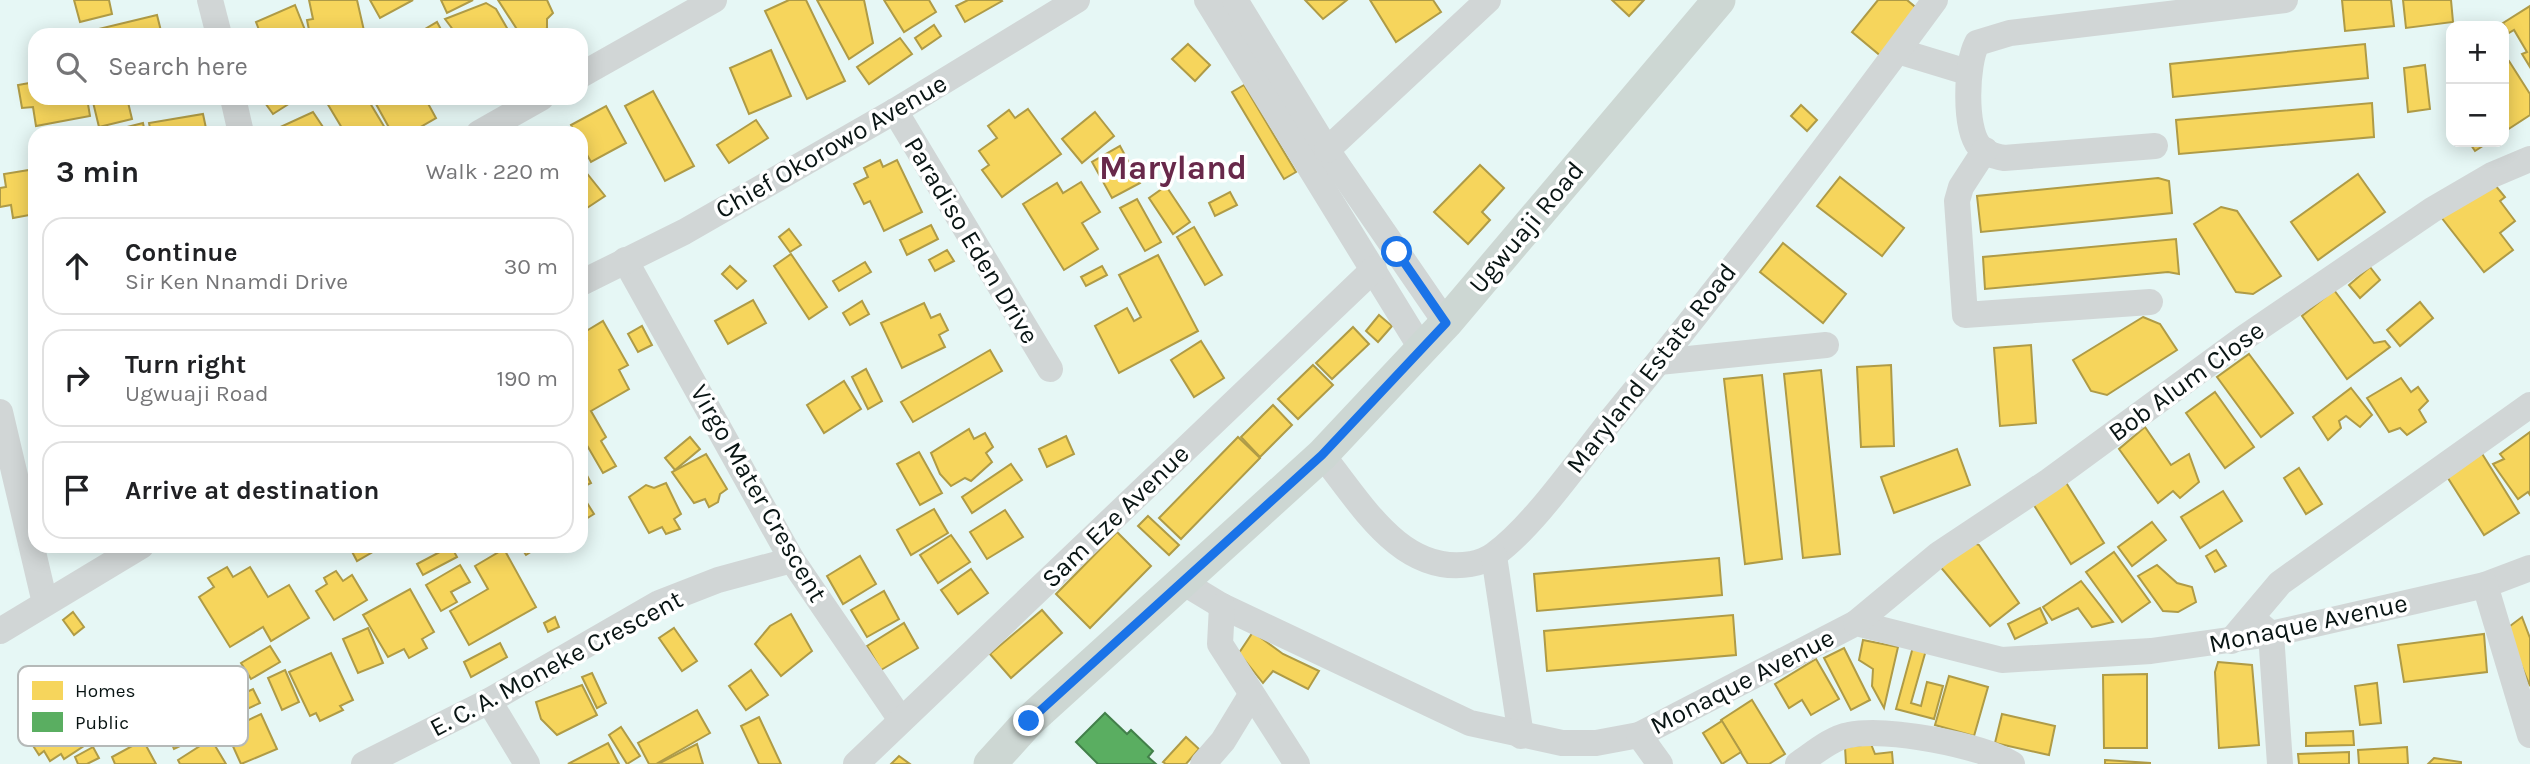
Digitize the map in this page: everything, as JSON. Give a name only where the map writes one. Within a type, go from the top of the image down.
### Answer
[{"type":"main road","name":"Ugwuaji Road","points":[[990,764],[1029,721],[1322,455],[1446,323],[1719,0]]},
{"type":"street","points":[[210,0],[217,28]]},
{"type":"street","name":"Chief Okorowo Avenue","points":[[588,279],[684,232],[895,111],[1077,0]]},
{"type":"street","points":[[1207,0],[1421,348]]},
{"type":"street","points":[[1235,0],[1327,150],[1446,323]]},
{"type":"street","points":[[1327,150],[1488,0]]},
{"type":"street","name":"Maryland Estate Road","points":[[1322,455],[1389,537],[1405,551],[1446,565],[1471,564],[1494,556],[1524,527],[1659,362],[1935,0]]},
{"type":"street","points":[[2155,146],[2004,158],[1984,150],[1977,141],[1968,99],[1967,72],[1977,43],[2010,33],[2285,0]]},
{"type":"street","points":[[588,71],[701,3]]},
{"type":"street","points":[[1898,51],[1967,72]]},
{"type":"street","points":[[235,105],[239,126]]},
{"type":"street","points":[[491,126],[529,105]]},
{"type":"street","name":"Paradiso Eden Drive","points":[[895,111],[1050,369]]},
{"type":"street","points":[[1984,150],[1961,187],[1957,201],[1965,315],[2150,302]]},
{"type":"street","name":"Bob Alum Close","points":[[1856,623],[1939,554],[2049,481],[2255,331],[2432,211],[2492,175],[2530,159]]},
{"type":"street","name":"Virgo Mater Crescent","points":[[625,260],[792,560],[901,720]]},
{"type":"street","name":"Sam Eze Avenue","points":[[856,764],[1374,269]]},
{"type":"street","points":[[1659,362],[1826,345]]},
{"type":"street","points":[[2280,764],[2261,626],[2280,583],[2530,405]]},
{"type":"street","points":[[0,412],[4,456],[28,542]]},
{"type":"street","points":[[31,553],[45,603]]},
{"type":"street","points":[[0,631],[129,553]]},
{"type":"street","points":[[1494,556],[1521,736]]},
{"type":"street","name":"E. C. A. Moneke Crescent","points":[[364,764],[489,701],[659,603],[718,580],[792,560]]},
{"type":"street","name":"Monaque Avenue","points":[[1184,583],[1222,606],[1470,723],[1562,743],[1597,743],[1639,735],[1856,623],[2002,660],[2083,657],[2231,642],[2261,626],[2485,585],[2530,568]]},
{"type":"street","points":[[2485,585],[2530,735]]},
{"type":"street","points":[[1222,606],[1220,644],[1297,764]]},
{"type":"street","points":[[1203,764],[1223,741],[1251,695]]},
{"type":"street","points":[[489,701],[527,764]]},
{"type":"street","points":[[1639,735],[1660,764]]},
{"type":"street","points":[[1798,764],[1834,753],[1848,735],[1910,737],[1967,747],[1999,756],[2012,764]]},
{"type":"building: Homes","points":[[74,0],[109,0],[112,14],[80,22]]},
{"type":"building: Homes","points":[[309,0],[357,0],[363,28],[309,28],[307,20],[313,19]]},
{"type":"building: Homes","points":[[370,0],[413,0],[380,18]]},
{"type":"building: Homes","points":[[441,0],[473,0],[447,13]]},
{"type":"building: Homes","points":[[498,0],[547,0],[553,13],[547,19],[547,28],[516,28]]},
{"type":"building: Homes","points":[[789,0],[806,0],[845,81],[807,99],[765,11]]},
{"type":"building: Homes","points":[[817,0],[864,0],[873,43],[849,59]]},
{"type":"building: Homes","points":[[884,0],[929,0],[936,12],[904,32]]},
{"type":"building: Homes","points":[[968,0],[1002,1],[965,22],[956,6]]},
{"type":"building: Homes","points":[[1305,0],[1347,0],[1323,19]]},
{"type":"building: Homes","points":[[1370,0],[1433,0],[1441,12],[1396,42]]},
{"type":"building: Homes","points":[[1612,0],[1644,0],[1629,16]]},
{"type":"building: Homes","points":[[1878,0],[1907,0],[1920,11],[1882,57],[1852,32]]},
{"type":"building: Homes","points":[[2342,0],[2391,0],[2394,26],[2345,31]]},
{"type":"building: Homes","points":[[2403,0],[2451,0],[2453,21],[2406,28]]},
{"type":"building: Homes","points":[[486,3],[496,9],[507,28],[452,28],[445,19]]},
{"type":"building: Homes","points":[[295,5],[304,28],[258,28],[256,22]]},
{"type":"building: Homes","points":[[2530,6],[2530,67],[2522,54],[2527,52],[2514,30],[2509,33],[2509,21],[2506,21]]},
{"type":"building: Homes","points":[[157,15],[160,28],[103,28]]},
{"type":"building: Homes","points":[[437,22],[440,28],[427,28]]},
{"type":"building: Homes","points":[[934,25],[941,36],[922,49],[915,38]]},
{"type":"building: Homes","points":[[900,38],[912,54],[869,84],[857,67]]},
{"type":"building: Homes","points":[[1188,44],[1210,65],[1195,81],[1172,59]]},
{"type":"building: Homes","points":[[2365,44],[2368,78],[2173,97],[2170,64]]},
{"type":"building: Homes","points":[[771,50],[791,96],[749,114],[730,68]]},
{"type":"building: Homes","points":[[2509,61],[2530,94],[2530,115],[2509,129]]},
{"type":"building: Homes","points":[[2425,65],[2430,109],[2408,112],[2404,68]]},
{"type":"building: Homes","points":[[28,83],[28,105],[88,105],[90,116],[36,126],[33,107],[22,108],[18,85]]},
{"type":"building: Homes","points":[[1244,85],[1296,172],[1284,179],[1232,92]]},
{"type":"building: Homes","points":[[653,91],[694,166],[665,181],[625,106]]},
{"type":"building: Homes","points":[[2372,103],[2374,137],[2179,154],[2176,120]]},
{"type":"building: Homes","points":[[94,105],[129,105],[132,119],[99,126]]},
{"type":"building: Homes","points":[[267,105],[287,105],[273,114]]},
{"type":"building: Homes","points":[[328,105],[371,105],[384,126],[341,126]]},
{"type":"building: Homes","points":[[377,105],[429,105],[436,118],[422,126],[388,126]]},
{"type":"building: Homes","points":[[1801,105],[1817,120],[1807,131],[1791,116]]},
{"type":"building: Homes","points":[[606,106],[626,143],[591,162],[588,157],[588,126],[571,125]]},
{"type":"building: Homes","points":[[1028,109],[1061,154],[1002,197],[982,170],[989,165],[979,151],[997,138],[988,126],[1009,110],[1015,118]]},
{"type":"building: Homes","points":[[313,112],[322,126],[283,126]]},
{"type":"building: Homes","points":[[1095,112],[1114,136],[1082,163],[1062,139]]},
{"type":"building: Homes","points":[[203,114],[206,126],[150,126],[149,123]]},
{"type":"building: Homes","points":[[756,120],[768,138],[729,163],[717,145]]},
{"type":"building: Homes","points":[[1120,146],[1140,183],[1112,198],[1092,162]]},
{"type":"building: Homes","points":[[880,160],[883,167],[897,160],[922,212],[884,231],[870,201],[864,204],[854,184],[868,177],[864,168]]},
{"type":"building: Homes","points":[[1480,165],[1504,188],[1482,212],[1490,220],[1468,244],[1434,212]]},
{"type":"building: Homes","points":[[28,170],[28,215],[13,218],[11,205],[0,207],[0,188],[6,187],[4,174]]},
{"type":"building: Homes","points":[[2358,174],[2385,212],[2318,260],[2291,222]]},
{"type":"building: Homes","points":[[588,175],[605,196],[588,207]]},
{"type":"building: Homes","points":[[1840,177],[1904,228],[1882,256],[1817,206]]},
{"type":"building: Homes","points":[[2158,178],[2169,181],[2172,213],[1981,232],[1977,196]]},
{"type":"building: Homes","points":[[2490,179],[2505,197],[2500,201],[2515,221],[2500,233],[2513,250],[2484,272],[2441,217]]},
{"type":"building: Homes","points":[[1081,182],[1100,212],[1082,223],[1098,249],[1064,270],[1023,204],[1057,183],[1063,193]]},
{"type":"building: Homes","points":[[1166,186],[1190,222],[1173,234],[1149,198]]},
{"type":"building: Homes","points":[[1230,192],[1237,205],[1215,216],[1209,203]]},
{"type":"building: Homes","points":[[1137,199],[1161,242],[1145,251],[1120,208]]},
{"type":"building: Homes","points":[[2221,207],[2237,211],[2281,276],[2253,294],[2236,292],[2194,224]]},
{"type":"building: Homes","points":[[931,225],[938,239],[907,255],[900,240]]},
{"type":"building: Homes","points":[[1194,227],[1222,275],[1205,285],[1177,237]]},
{"type":"building: Homes","points":[[789,229],[801,245],[790,252],[779,237]]},
{"type":"building: Homes","points":[[2176,239],[2179,274],[2168,272],[1985,289],[1983,257]]},
{"type":"building: Homes","points":[[1783,243],[1846,294],[1823,323],[1760,272]]},
{"type":"building: Homes","points":[[947,250],[954,261],[935,271],[929,260]]},
{"type":"building: Homes","points":[[791,254],[827,307],[809,319],[774,266]]},
{"type":"building: Homes","points":[[1158,255],[1198,331],[1119,373],[1095,326],[1127,308],[1134,321],[1141,317],[1119,275]]},
{"type":"building: Homes","points":[[865,262],[871,272],[839,291],[833,281]]},
{"type":"building: Homes","points":[[730,266],[746,281],[737,289],[722,274]]},
{"type":"building: Homes","points":[[1102,266],[1107,275],[1086,286],[1081,277]]},
{"type":"building: Homes","points":[[2370,267],[2380,280],[2360,298],[2349,285]]},
{"type":"building: Homes","points":[[2334,290],[2374,343],[2385,341],[2390,347],[2347,379],[2302,316]]},
{"type":"building: Homes","points":[[753,300],[766,323],[728,344],[715,321]]},
{"type":"building: Homes","points":[[862,301],[869,314],[850,325],[843,313]]},
{"type":"building: Homes","points":[[2420,302],[2433,318],[2400,346],[2387,330]]},
{"type":"building: Homes","points":[[924,303],[931,318],[940,314],[948,330],[939,335],[945,347],[902,368],[881,323]]},
{"type":"building: Homes","points":[[1379,315],[1392,326],[1378,342],[1366,331]]},
{"type":"building: Homes","points":[[2143,317],[2160,324],[2177,350],[2107,395],[2091,391],[2073,360]]},
{"type":"building: Homes","points":[[603,321],[628,365],[619,370],[629,389],[591,411],[606,437],[601,441],[616,466],[603,473],[588,447],[588,330]]},
{"type":"building: Homes","points":[[642,326],[652,345],[638,352],[628,334]]},
{"type":"building: Homes","points":[[1353,327],[1369,344],[1332,379],[1316,363]]},
{"type":"building: Homes","points":[[1201,341],[1224,378],[1194,397],[1171,360]]},
{"type":"building: Homes","points":[[2031,345],[2036,423],[2000,426],[1994,348]]},
{"type":"building: Homes","points":[[990,350],[1002,371],[913,422],[901,402]]},
{"type":"building: Homes","points":[[2249,354],[2293,413],[2261,437],[2217,377]]},
{"type":"building: Homes","points":[[1313,365],[1333,385],[1298,419],[1278,399]]},
{"type":"building: Homes","points":[[1891,365],[1894,446],[1861,447],[1857,367]]},
{"type":"building: Homes","points":[[866,369],[882,401],[868,409],[852,377]]},
{"type":"building: Homes","points":[[1821,370],[1840,554],[1803,558],[1784,374]]},
{"type":"building: Homes","points":[[1762,375],[1782,559],[1745,564],[1724,379]]},
{"type":"building: Homes","points":[[2401,378],[2411,392],[2418,387],[2428,401],[2419,410],[2426,422],[2407,435],[2400,428],[2389,432],[2367,398]]},
{"type":"building: Homes","points":[[844,381],[861,409],[824,433],[807,405]]},
{"type":"building: Homes","points":[[2351,388],[2372,415],[2360,427],[2346,416],[2339,421],[2341,428],[2328,440],[2313,417]]},
{"type":"building: Homes","points":[[2215,392],[2254,447],[2225,468],[2186,413]]},
{"type":"building: Homes","points":[[1273,405],[1292,425],[1260,457],[1241,437]]},
{"type":"building: Homes","points":[[2145,427],[2171,465],[2189,454],[2199,482],[2180,498],[2173,491],[2158,503],[2119,449]]},
{"type":"building: Homes","points":[[969,429],[974,439],[985,433],[993,447],[986,453],[992,462],[971,481],[965,478],[951,486],[940,474],[931,453]]},
{"type":"building: Homes","points":[[2530,432],[2530,495],[2528,492],[2518,499],[2493,464],[2504,459],[2500,454]]},
{"type":"building: Homes","points":[[1066,436],[1074,454],[1047,467],[1039,449]]},
{"type":"building: Homes","points":[[690,437],[700,449],[675,470],[665,458]]},
{"type":"building: Homes","points":[[1238,437],[1260,458],[1181,539],[1159,518]]},
{"type":"building: Homes","points":[[1957,449],[1970,485],[1894,513],[1881,477]]},
{"type":"building: Homes","points":[[919,452],[942,493],[920,505],[897,464]]},
{"type":"building: Homes","points":[[2481,452],[2519,513],[2484,535],[2446,475]]},
{"type":"building: Homes","points":[[706,454],[727,489],[720,494],[718,502],[709,507],[705,499],[694,503],[672,472]]},
{"type":"building: Homes","points":[[1011,464],[1022,480],[972,513],[962,497]]},
{"type":"building: Homes","points":[[2299,468],[2322,504],[2306,514],[2284,478]]},
{"type":"building: Homes","points":[[2065,481],[2104,543],[2071,564],[2032,502]]},
{"type":"building: Homes","points":[[666,483],[681,514],[674,519],[680,529],[666,534],[662,527],[649,533],[629,497],[646,485],[654,488]]},
{"type":"building: Homes","points":[[2223,491],[2242,521],[2200,548],[2181,517]]},
{"type":"building: Homes","points":[[588,504],[594,514],[588,518]]},
{"type":"building: Homes","points":[[934,509],[948,533],[911,555],[897,530]]},
{"type":"building: Homes","points":[[1005,510],[1023,537],[987,559],[970,532]]},
{"type":"building: Homes","points":[[1148,516],[1179,545],[1169,555],[1138,526]]},
{"type":"building: Homes","points":[[2152,522],[2166,540],[2132,566],[2118,547]]},
{"type":"building: Homes","points":[[1117,532],[1151,566],[1090,628],[1056,594]]},
{"type":"building: Homes","points":[[951,535],[970,562],[938,583],[920,555]]},
{"type":"building: Homes","points":[[1969,541],[1979,545],[2019,603],[1990,626],[1938,564]]},
{"type":"building: Homes","points":[[2216,550],[2226,566],[2215,572],[2206,556]]},
{"type":"building: Homes","points":[[2114,552],[2150,602],[2122,622],[2086,572]]},
{"type":"building: Homes","points":[[353,553],[371,553],[357,561]]},
{"type":"building: Homes","points":[[438,553],[455,553],[457,557],[423,575],[417,564]]},
{"type":"building: Homes","points":[[497,553],[506,553],[536,607],[469,645],[450,611],[488,589],[475,566]]},
{"type":"building: Homes","points":[[860,556],[876,584],[843,604],[827,576]]},
{"type":"building: Homes","points":[[1719,558],[1722,595],[1537,611],[1534,574]]},
{"type":"building: Homes","points":[[460,565],[470,582],[451,592],[457,602],[441,611],[426,585]]},
{"type":"building: Homes","points":[[2157,565],[2177,583],[2192,587],[2196,602],[2178,612],[2163,611],[2138,576]]},
{"type":"building: Homes","points":[[227,567],[233,577],[250,567],[268,597],[289,585],[309,618],[271,641],[263,627],[230,647],[199,597],[214,587],[208,578]]},
{"type":"building: Homes","points":[[971,569],[988,593],[958,614],[941,590]]},
{"type":"building: Homes","points":[[336,571],[343,581],[352,575],[367,600],[334,620],[316,591],[327,584],[324,578]]},
{"type":"building: Homes","points":[[2081,581],[2113,622],[2092,627],[2078,608],[2052,620],[2043,607]]},
{"type":"building: Homes","points":[[410,589],[434,632],[422,639],[427,648],[409,658],[404,649],[388,657],[363,615]]},
{"type":"building: Homes","points":[[884,591],[899,619],[867,637],[851,610]]},
{"type":"building: Homes","points":[[2040,608],[2047,623],[2015,639],[2008,624]]},
{"type":"building: Homes","points":[[1042,610],[1062,633],[1011,678],[990,654]]},
{"type":"building: Homes","points":[[73,612],[84,627],[74,635],[63,620]]},
{"type":"building: Homes","points":[[791,614],[812,651],[781,676],[755,644],[770,626]]},
{"type":"building: Homes","points":[[1733,615],[1736,655],[1547,671],[1544,631]]},
{"type":"building: Homes","points":[[555,617],[559,627],[548,632],[544,623]]},
{"type":"building: Homes","points":[[2522,617],[2530,638],[2530,686],[2506,629]]},
{"type":"building: Homes","points":[[904,623],[918,648],[881,670],[867,646]]},
{"type":"building: Homes","points":[[368,628],[383,663],[358,673],[343,639]]},
{"type":"building: Homes","points":[[674,628],[697,661],[682,671],[659,638]]},
{"type":"building: Homes","points":[[1253,632],[1283,654],[1319,671],[1308,689],[1273,671],[1263,683],[1239,653]]},
{"type":"building: Homes","points":[[2484,634],[2487,672],[2404,682],[2398,645]]},
{"type":"building: Homes","points":[[1863,640],[1898,647],[1884,708],[1872,686],[1873,669],[1859,660]]},
{"type":"building: Homes","points":[[500,643],[507,657],[471,677],[464,662]]},
{"type":"building: Homes","points":[[270,646],[280,662],[251,679],[248,666],[241,663]]},
{"type":"building: Homes","points":[[1913,647],[1926,650],[1911,703],[1921,706],[1927,682],[1943,686],[1934,719],[1896,709]]},
{"type":"building: Homes","points":[[1844,648],[1870,700],[1851,710],[1824,658]]},
{"type":"building: Homes","points":[[331,653],[353,700],[340,706],[343,710],[320,721],[316,713],[310,716],[289,672]]},
{"type":"building: Homes","points":[[1816,659],[1839,699],[1811,715],[1802,700],[1789,708],[1775,684]]},
{"type":"building: Homes","points":[[2218,662],[2252,665],[2259,745],[2219,748],[2215,672]]},
{"type":"building: Homes","points":[[285,670],[299,702],[282,710],[268,678]]},
{"type":"building: Homes","points":[[751,670],[768,695],[746,710],[729,686]]},
{"type":"building: Homes","points":[[592,673],[606,703],[597,708],[582,677]]},
{"type":"building: Homes","points":[[2147,674],[2147,748],[2104,748],[2103,675]]},
{"type":"building: Homes","points":[[1949,676],[1988,687],[1974,736],[1935,725]]},
{"type":"building: Homes","points":[[2377,683],[2381,723],[2360,725],[2355,686]]},
{"type":"building: Homes","points":[[582,685],[597,715],[557,735],[541,719],[536,702]]},
{"type":"building: Homes","points":[[253,689],[260,703],[248,709],[248,691]]},
{"type":"building: Homes","points":[[1752,700],[1785,754],[1769,764],[1748,764],[1721,720]]},
{"type":"building: Homes","points":[[697,710],[710,733],[656,764],[649,764],[638,743]]},
{"type":"building: Homes","points":[[261,714],[277,749],[241,764],[233,746],[248,746],[248,720]]},
{"type":"building: Homes","points":[[2002,714],[2055,726],[2049,755],[1995,743]]},
{"type":"building: Homes","points":[[759,717],[781,764],[759,764],[741,726]]},
{"type":"building: Homes","points":[[1722,721],[1741,752],[1722,764],[1703,733]]},
{"type":"building: Homes","points":[[621,727],[640,756],[627,764],[609,735]]},
{"type":"building: Homes","points":[[2353,731],[2354,745],[2306,746],[2306,733]]},
{"type":"building: Homes","points":[[1186,737],[1199,749],[1186,764],[1163,762]]},
{"type":"building: Homes","points":[[608,743],[619,764],[568,764]]},
{"type":"building: Homes","points":[[697,744],[703,764],[658,764]]},
{"type":"building: Homes","points":[[1871,744],[1875,754],[1892,752],[1893,764],[1846,764],[1845,747]]},
{"type":"building: Homes","points":[[33,746],[84,746],[64,759],[61,754],[50,761],[44,751],[39,755]]},
{"type":"building: Homes","points":[[132,746],[146,746],[156,764],[115,764],[112,757]]},
{"type":"building: Homes","points":[[200,746],[215,746],[226,764],[180,764],[178,760]]},
{"type":"building: Homes","points":[[93,747],[99,758],[87,764],[78,764],[75,757]]},
{"type":"building: Homes","points":[[2407,747],[2408,764],[2359,764],[2358,750]]},
{"type":"building: Homes","points":[[2349,752],[2349,764],[2299,764],[2298,754]]},
{"type":"building: Homes","points":[[899,756],[910,764],[891,764]]},
{"type":"building: Homes","points":[[2434,758],[2461,762],[2461,764],[2428,764]]},
{"type":"building: Homes","points":[[2105,760],[2150,763],[2150,764],[2105,764]]},
{"type":"building: Public","points":[[1105,713],[1127,734],[1131,730],[1153,751],[1148,757],[1156,764],[1098,764],[1076,742]]},
{"type":"district","name":"Maryland","points":[[1173,167]]},
{"type":"route","points":[[1029,721],[1322,455],[1446,323],[1397,252]]}]
